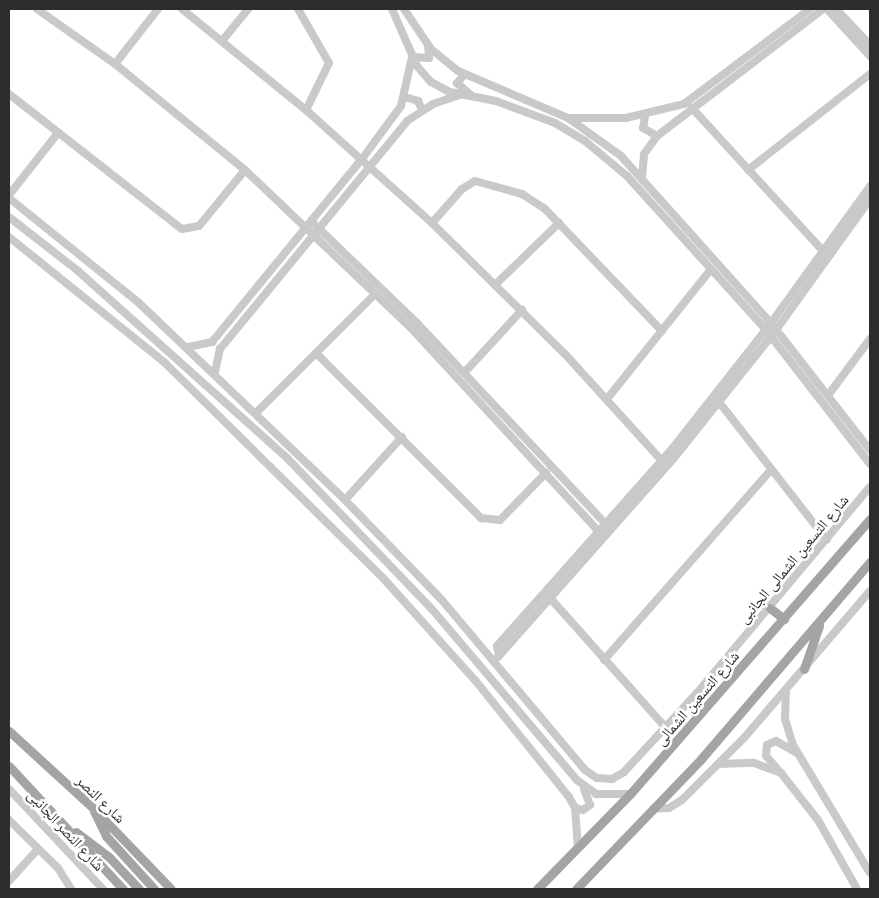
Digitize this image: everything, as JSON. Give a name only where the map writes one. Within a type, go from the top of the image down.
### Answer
[{"type":"main road","name":"شارع التسعين الشمالى","points":[[537,889],[578,851],[630,794],[870,519]]},
{"type":"main road","points":[[576,889],[653,809],[821,621],[870,562]]},
{"type":"main road","points":[[770,608],[784,619]]},
{"type":"main road","points":[[804,668],[821,621]]},
{"type":"main road","name":"شارع النصر","points":[[9,731],[93,808],[171,889]]},
{"type":"main road","points":[[9,766],[123,889]]},
{"type":"main road","points":[[93,808],[110,841],[154,889]]},
{"type":"main road","points":[[67,827],[101,850],[139,889]]},
{"type":"street","points":[[37,9],[115,64],[245,170],[304,230],[375,294],[546,473],[600,533]]},
{"type":"street","points":[[115,64],[158,9]]},
{"type":"street","points":[[182,9],[306,110],[432,223],[522,310],[607,399],[662,462]]},
{"type":"street","points":[[222,41],[248,9]]},
{"type":"street","points":[[298,9],[329,62],[306,110]]},
{"type":"street","points":[[392,9],[412,56],[431,82],[461,95],[496,101],[555,123],[585,141],[627,176],[768,334],[870,464]]},
{"type":"street","points":[[404,9],[428,45],[464,75],[568,118],[606,143],[642,178],[774,326],[870,450]]},
{"type":"street","points":[[568,118],[645,116],[694,99],[810,9]]},
{"type":"street","points":[[642,178],[644,154],[657,136],[822,9]]},
{"type":"street","points":[[826,9],[870,56]]},
{"type":"street","points":[[836,9],[870,45]]},
{"type":"street","points":[[412,56],[427,60],[428,45]]},
{"type":"street","points":[[188,347],[212,342],[362,159],[405,97],[412,56]]},
{"type":"street","points":[[748,170],[870,74]]},
{"type":"street","points":[[464,75],[457,83],[472,96]]},
{"type":"street","points":[[9,94],[182,229],[199,226],[245,170]]},
{"type":"street","points":[[215,372],[220,349],[407,121],[422,110],[461,95]]},
{"type":"street","points":[[405,97],[418,101],[422,110]]},
{"type":"street","points":[[692,108],[824,252]]},
{"type":"street","points":[[645,116],[643,128],[657,136]]},
{"type":"street","points":[[58,133],[9,196],[215,372],[345,500],[497,658]]},
{"type":"street","points":[[432,223],[462,189],[475,181],[522,194],[560,223],[662,331]]},
{"type":"street","points":[[774,326],[870,186]]},
{"type":"street","points":[[497,658],[719,402],[870,200]]},
{"type":"street","points":[[9,217],[78,272],[288,459],[431,608],[577,780],[591,802],[586,810],[575,808]]},
{"type":"street","points":[[311,221],[464,373],[607,525]]},
{"type":"street","points":[[496,284],[560,223]]},
{"type":"street","points":[[9,236],[151,352],[261,454],[376,571],[475,680],[575,808],[578,851]]},
{"type":"street","points":[[78,272],[86,260]]},
{"type":"street","points":[[607,399],[711,269]]},
{"type":"street","points":[[256,414],[318,355],[375,294]]},
{"type":"street","points":[[464,373],[522,310]]},
{"type":"street","points":[[497,658],[497,646],[607,525],[637,495],[768,334]]},
{"type":"street","points":[[828,394],[870,339]]},
{"type":"street","points":[[318,355],[487,521],[505,516],[546,473]]},
{"type":"street","points":[[719,402],[827,540]]},
{"type":"street","points":[[345,500],[402,437]]},
{"type":"street","points":[[261,454],[269,450],[270,443]]},
{"type":"street","points":[[277,470],[281,461],[288,459]]},
{"type":"street","points":[[604,660],[771,470]]},
{"type":"street","name":"شارع التسعين الشمالى الجانبى","points":[[497,658],[586,770],[604,780],[618,776],[665,727],[770,608],[870,487]]},
{"type":"street","points":[[653,809],[668,808],[682,800],[718,764],[869,597]]},
{"type":"street","points":[[551,598],[665,727]]},
{"type":"street","points":[[431,608],[441,599]]},
{"type":"street","points":[[786,690],[785,719],[797,753],[870,872]]},
{"type":"street","points":[[797,753],[778,742],[767,745],[766,756],[818,820],[856,889]]},
{"type":"street","points":[[718,764],[754,763],[780,773]]},
{"type":"street","points":[[577,780],[596,794],[630,794]]},
{"type":"street","name":"شارع النصر الجانبى","points":[[9,789],[103,889]]},
{"type":"street","points":[[9,820],[38,849],[71,889]]},
{"type":"street","points":[[9,880],[38,849]]}]
